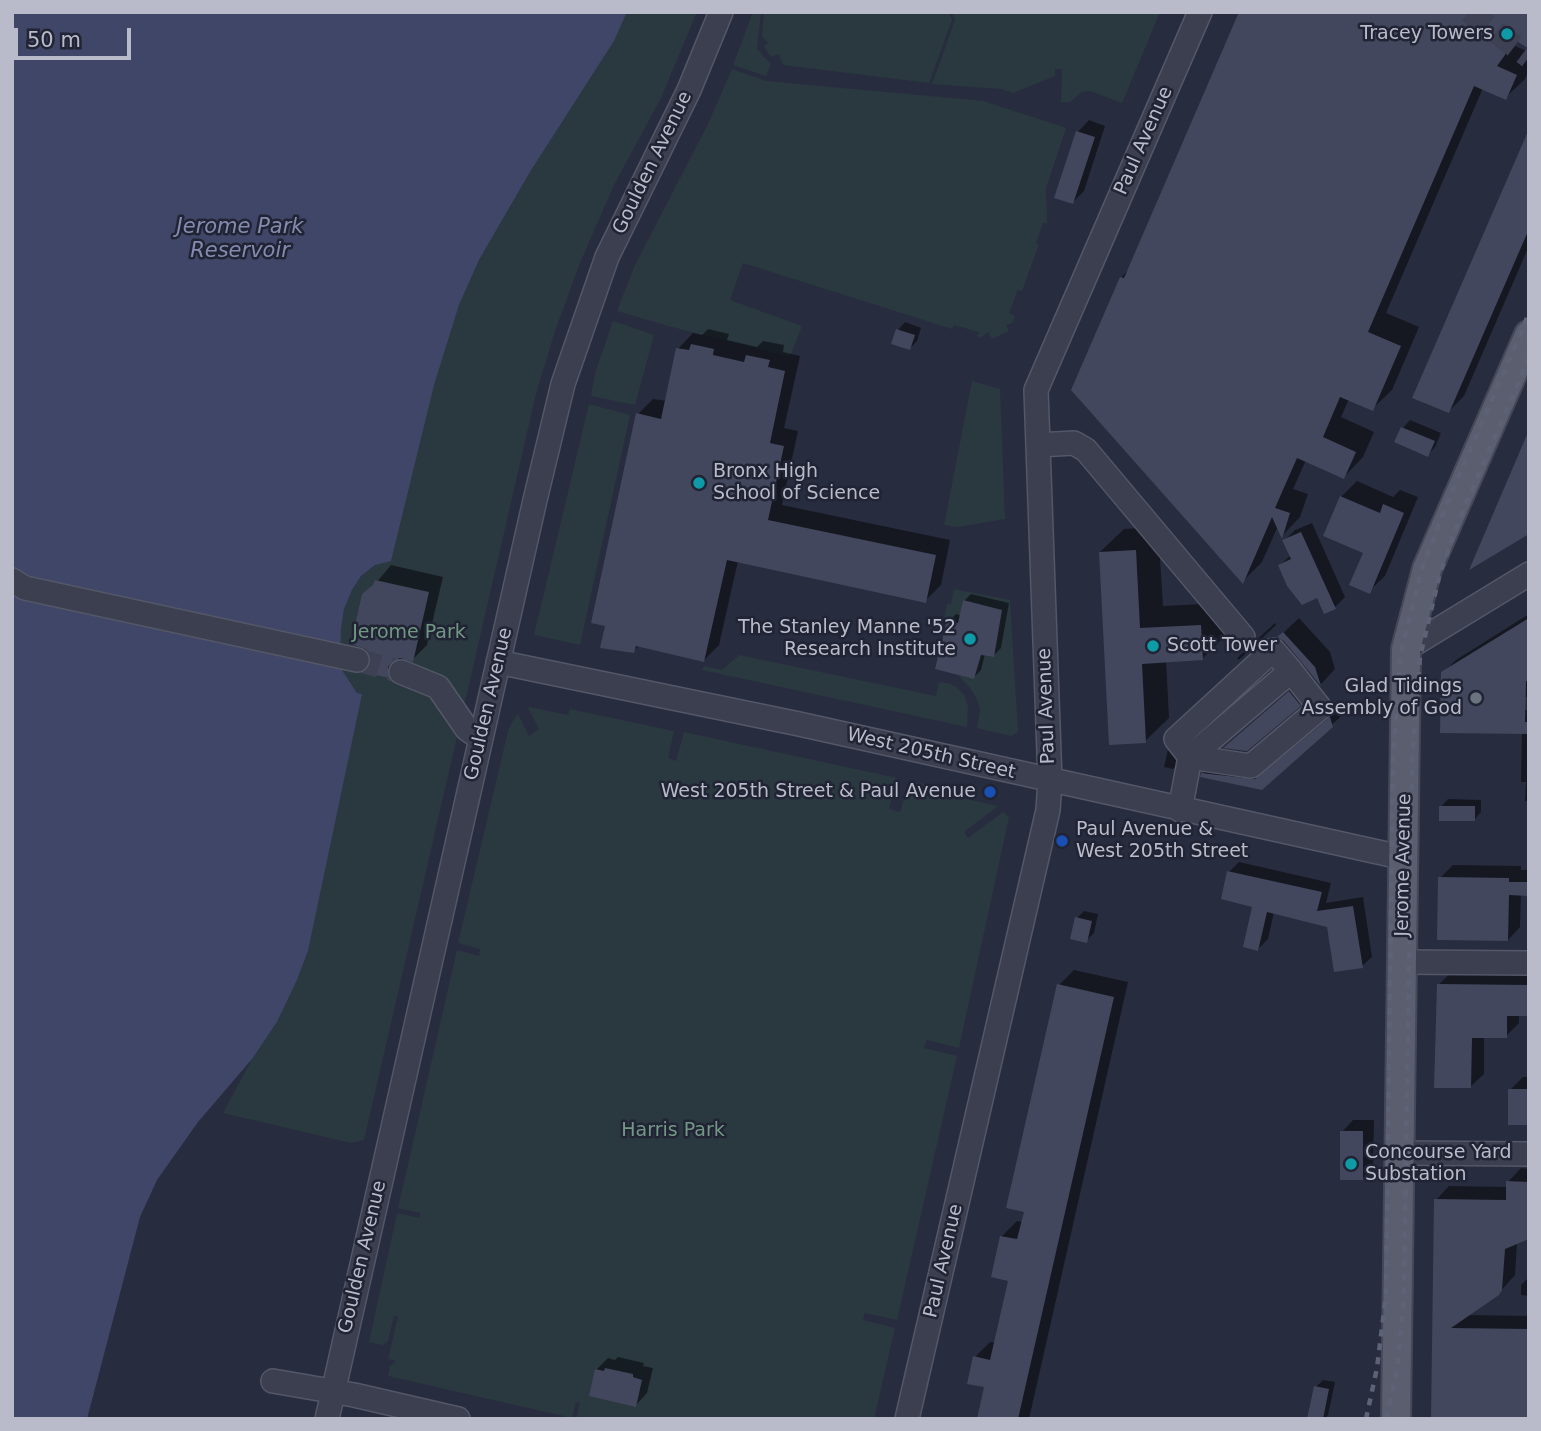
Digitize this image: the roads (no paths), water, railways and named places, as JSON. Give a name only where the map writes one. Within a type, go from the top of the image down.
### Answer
[{"type":"main road","name":"Jerome Avenue","points":[[1396,1419],[1406,649],[1427,569],[1529,335]]},
{"type":"street","name":"Goulden Avenue","points":[[327,1419],[553,422],[584,320],[612,247],[689,90],[722,12]]},
{"type":"street","name":"Paul Avenue","points":[[907,1419],[1045,824],[1050,781],[1036,390],[1200,12]]},
{"type":"street","points":[[1038,445],[1074,443],[1086,450],[1243,637]]},
{"type":"street","points":[[1406,649],[1529,574]]},
{"type":"street","points":[[12,580],[25,588],[350,659]]},
{"type":"street","points":[[1180,810],[1190,757],[1176,739],[1273,650],[1320,708],[1251,766],[1190,757]]},
{"type":"street","name":"West 205th Street","points":[[498,662],[799,724],[1405,858]]},
{"type":"street","points":[[401,672],[439,687],[467,729],[480,737]]},
{"type":"street","points":[[1403,962],[1529,963]]},
{"type":"street","points":[[1400,1153],[1529,1154]]},
{"type":"street","points":[[273,1381],[333,1391],[458,1419]]},
{"type":"water","name":"Jerome Park Reservoir","points":[[12,12],[627,12],[614,41],[530,172],[479,260],[459,305],[434,385],[391,561],[375,565],[361,576],[344,609],[340,667],[357,693],[362,694],[308,951],[277,1022],[252,1059],[198,1122],[157,1180],[140,1217],[87,1419],[12,1419]]},
{"type":"tunnel","points":[[1469,12],[1529,57]]},
{"type":"tunnel","points":[[357,660],[401,672]]},
{"type":"railway","points":[[1366,1419],[1377,1368],[1386,1295],[1393,761],[1400,656],[1422,568],[1529,313]]},
{"type":"railway","points":[[1386,1419],[1397,1371],[1404,1296],[1412,761],[1420,657],[1440,573],[1463,510],[1529,358]]},
{"type":"place","name":"Tracey Towers","points":[[1507,34]]},
{"type":"place","name":"Bronx High School of Science","points":[[699,483]]},
{"type":"place","name":"The Stanley Manne '52 Research Institute","points":[[970,639]]},
{"type":"place","name":"Scott Tower","points":[[1153,646]]},
{"type":"place","name":"Glad Tidings Assembly of God","points":[[1476,698]]},
{"type":"place","name":"West 205th Street & Paul Avenue","points":[[990,792]]},
{"type":"place","name":"Paul Avenue & West 205th Street","points":[[1062,841]]},
{"type":"place","name":"Concourse Yard Substation","points":[[1351,1164]]},
{"type":"park label","name":"Jerome Park","points":[[409,633]]},
{"type":"park label","name":"Harris Park","points":[[673,1131]]}]
